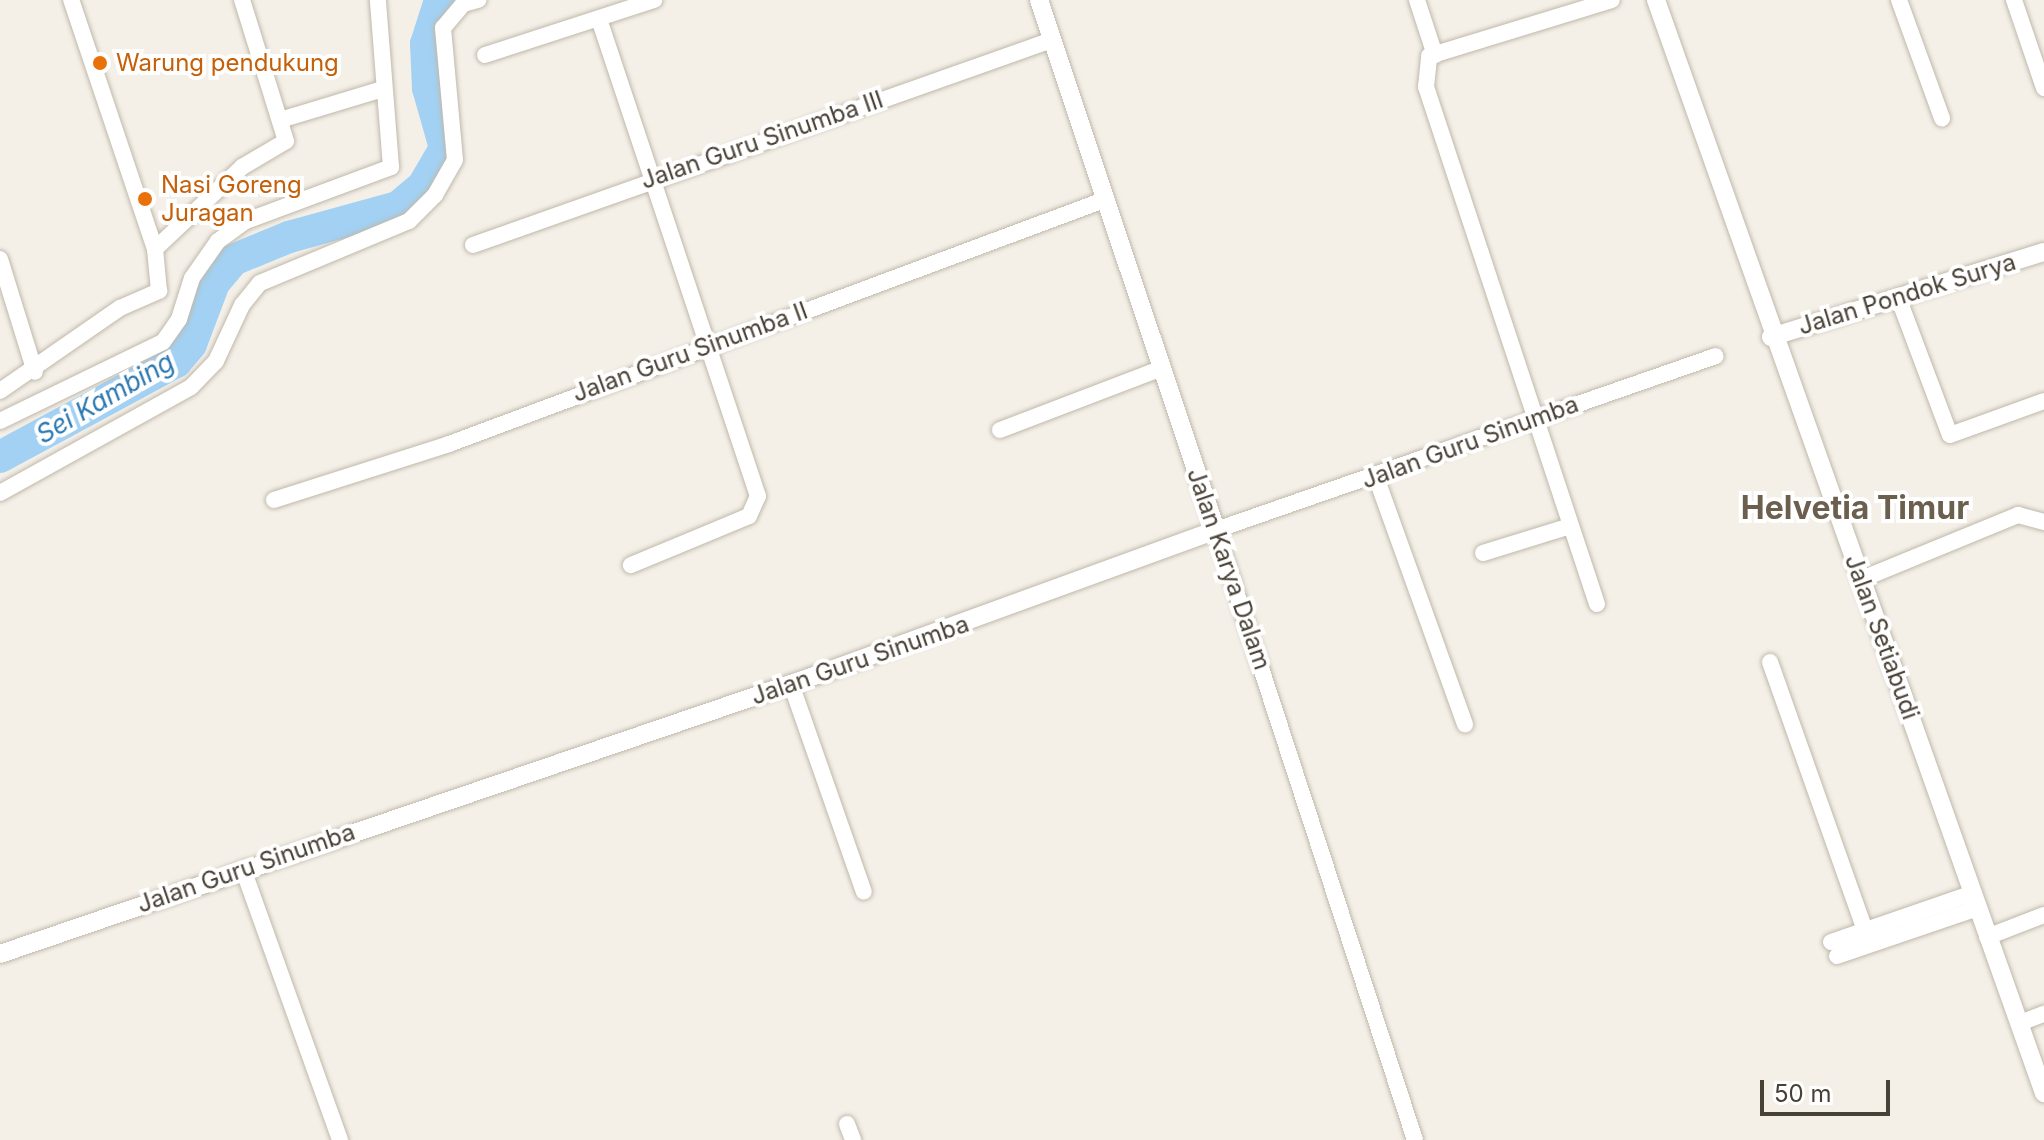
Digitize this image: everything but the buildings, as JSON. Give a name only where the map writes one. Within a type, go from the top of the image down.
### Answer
[{"type":"street","points":[[0,391],[35,372],[120,308],[159,291],[155,249],[71,0]]},
{"type":"street","points":[[155,249],[242,167],[283,146],[280,120],[242,0]]},
{"type":"street","points":[[0,421],[163,342],[179,319],[192,278],[218,241],[246,221],[333,193],[391,167],[378,0]]},
{"type":"street","points":[[0,493],[191,387],[216,361],[260,283],[409,221],[435,195],[455,160],[443,28],[463,4],[478,0]]},
{"type":"street","points":[[485,55],[654,0]]},
{"type":"street","name":"Jalan Karya Dalam","points":[[1039,0],[1415,1140]]},
{"type":"street","points":[[1417,0],[1435,55]]},
{"type":"street","points":[[1556,0],[1562,17]]},
{"type":"street","points":[[1597,604],[1428,100],[1429,56],[1612,0]]},
{"type":"street","name":"Jalan Setiabudi","points":[[1656,0],[1771,337],[1862,579],[2044,1093]]},
{"type":"street","points":[[1899,0],[1942,118]]},
{"type":"street","points":[[2014,0],[2044,88]]},
{"type":"street","points":[[599,19],[655,176],[757,489],[756,508],[631,565]]},
{"type":"street","name":"Jalan Guru Sinumba III","points":[[473,245],[655,176],[1052,40]]},
{"type":"street","points":[[280,120],[383,89]]},
{"type":"street","name":"Jalan Guru Sinumba II","points":[[274,500],[449,444],[1104,200]]},
{"type":"street","name":"Jalan Pondok Surya","points":[[1771,337],[2044,252]]},
{"type":"street","points":[[0,259],[35,372]]},
{"type":"street","points":[[1898,297],[1950,435],[2044,401]]},
{"type":"street","name":"Jalan Guru Sinumba","points":[[0,954],[791,684],[1216,530],[1376,477],[1534,417],[1716,356]]},
{"type":"street","points":[[1000,430],[1160,369]]},
{"type":"street","points":[[1376,477],[1465,724]]},
{"type":"street","points":[[1862,579],[2018,515],[2044,522]]},
{"type":"street","points":[[1483,553],[1570,526]]},
{"type":"street","points":[[1770,662],[1865,930]]},
{"type":"street","points":[[791,684],[864,892]]},
{"type":"street","points":[[243,869],[340,1140]]},
{"type":"street","points":[[1975,900],[1834,949],[1865,930],[1975,900]]},
{"type":"street","points":[[1987,937],[2044,915]]},
{"type":"street","points":[[2020,1023],[2044,1014]]},
{"type":"street","points":[[847,1124],[853,1140]]},
{"type":"waterway","name":"Sei Kambing","points":[[0,457],[176,362],[191,344],[214,283],[233,260],[289,237],[398,207],[423,186],[445,148],[428,88],[426,44],[440,0]]},
{"type":"place","name":"Warung pendukung","points":[[100,63]]},
{"type":"place","name":"Nasi Goreng Juragan","points":[[145,199]]},
{"type":"district","name":"Helvetia Timur","points":[[1855,508]]}]
